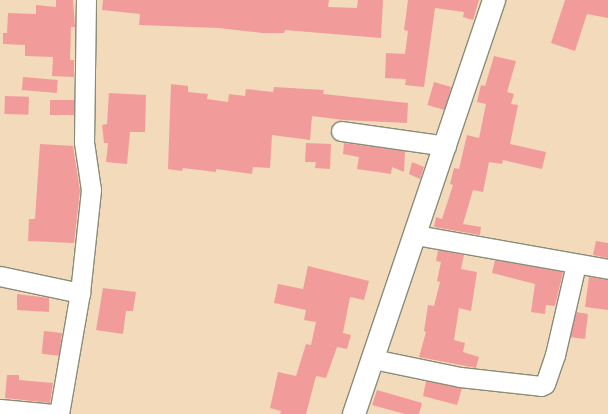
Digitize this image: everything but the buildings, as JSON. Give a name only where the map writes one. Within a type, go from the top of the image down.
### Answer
[{"type":"main road","points":[[354,414],[416,235],[494,0]]},
{"type":"street","points":[[60,414],[80,293],[91,190],[84,142],[86,0]]},
{"type":"street","points":[[341,131],[446,146]]},
{"type":"street","points":[[416,235],[608,269]]},
{"type":"street","points":[[373,359],[460,377],[541,386],[545,384],[555,355],[576,264]]},
{"type":"street","points":[[0,276],[80,293]]},
{"type":"street","points":[[0,409],[54,414]]}]
